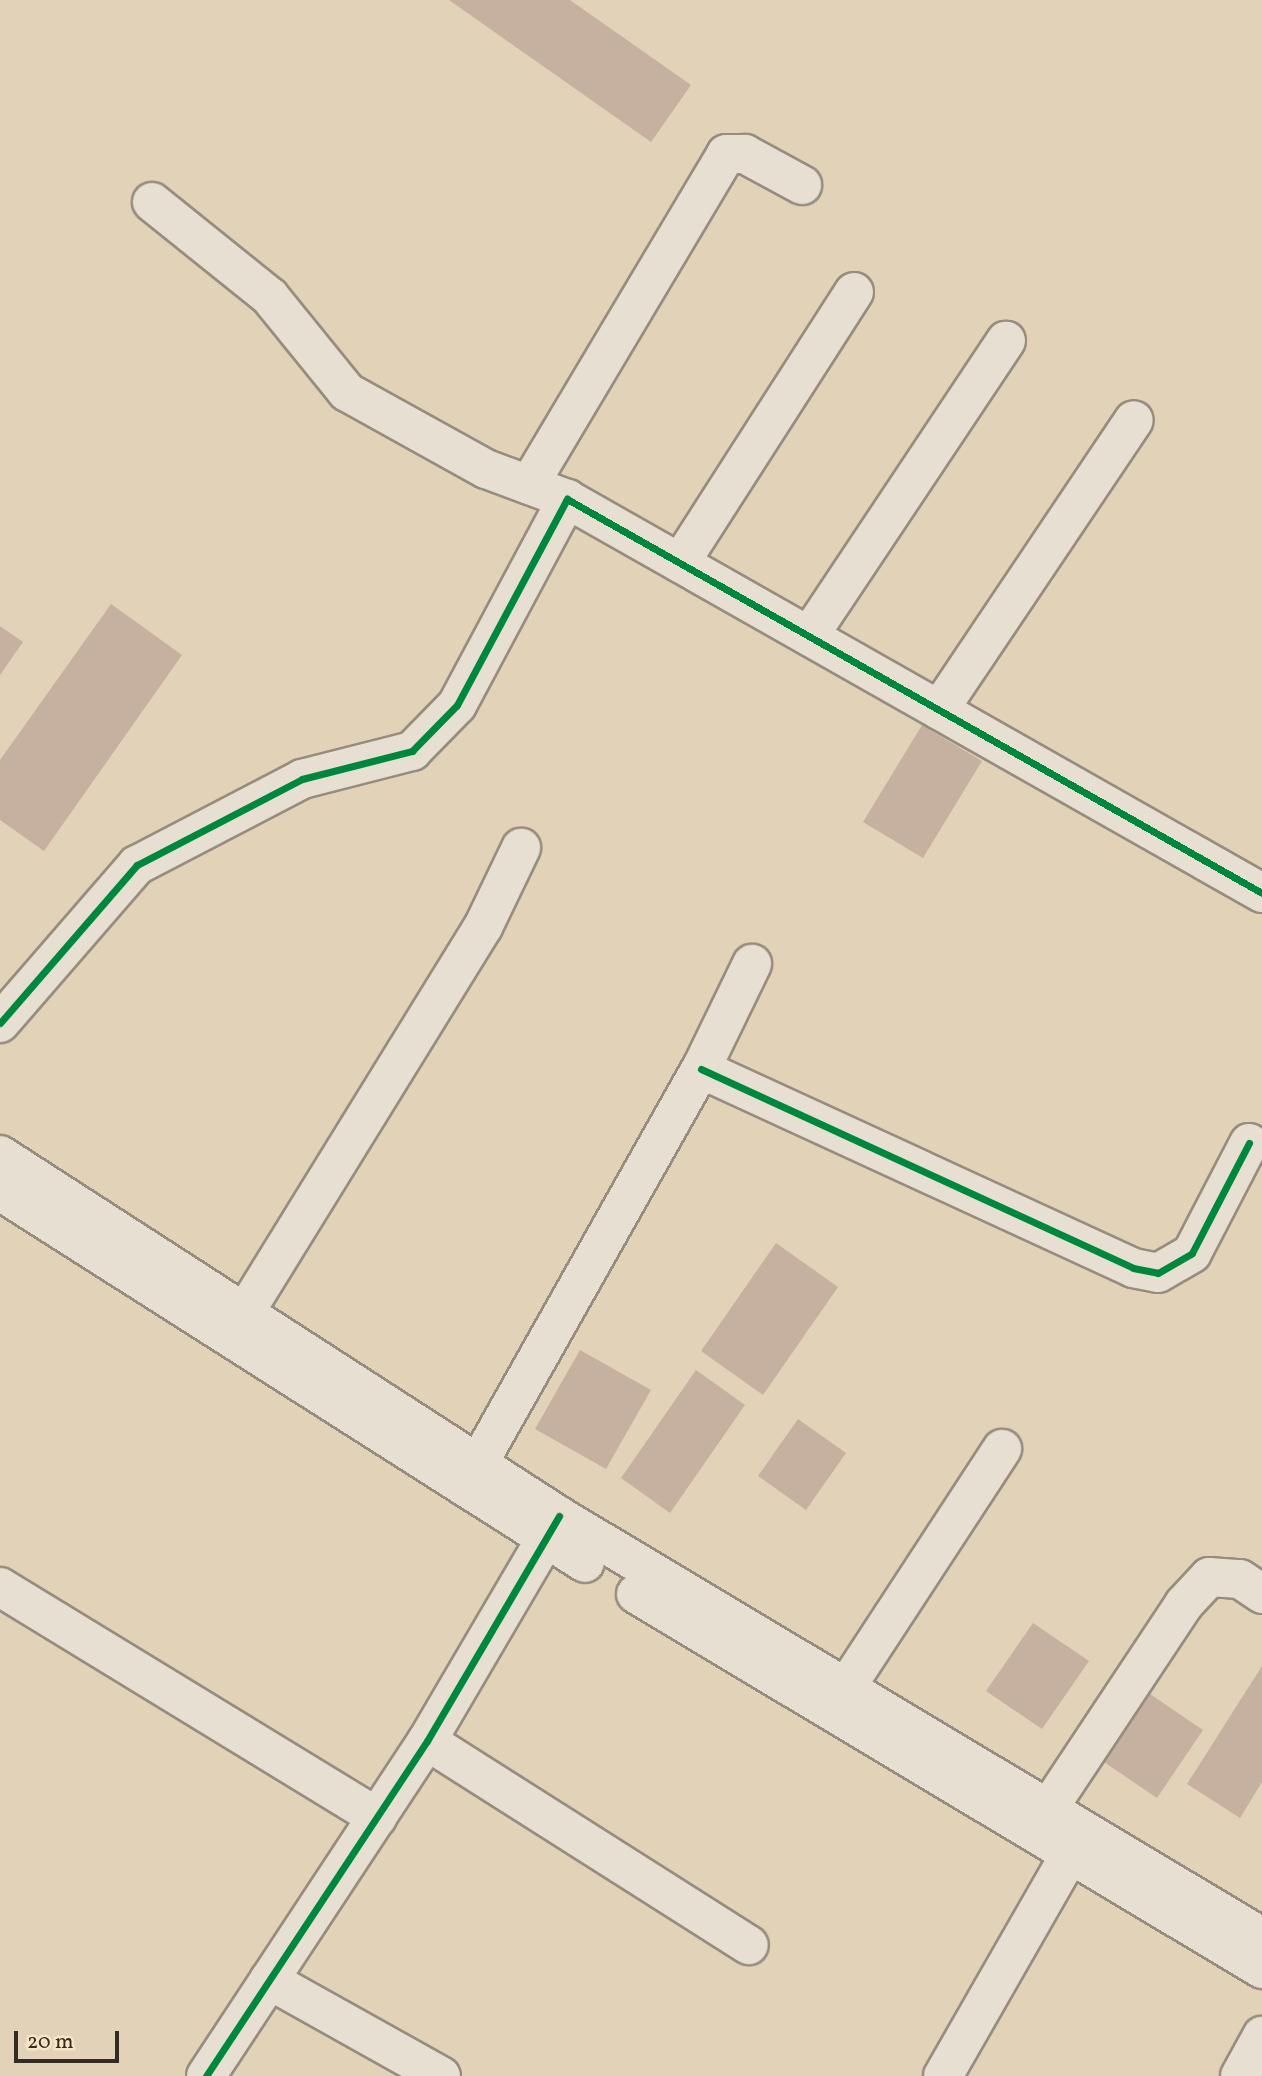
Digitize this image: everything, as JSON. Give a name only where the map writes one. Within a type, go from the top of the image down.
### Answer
[{"type":"street","points":[[529,485],[726,154],[745,154],[802,185]]},
{"type":"street","points":[[152,202],[270,297],[347,393],[486,469],[567,499],[1262,893]]},
{"type":"street","points":[[680,562],[855,292]]},
{"type":"street","points":[[809,636],[1006,341]]},
{"type":"street","points":[[939,709],[1134,419]]},
{"type":"street","points":[[0,1023],[137,865],[302,779],[412,751],[457,705],[567,499]]},
{"type":"street","points":[[245,1312],[483,927],[521,848]]},
{"type":"street","points":[[472,1475],[701,1069],[752,964]]},
{"type":"street","points":[[701,1069],[1133,1268],[1158,1273],[1192,1253],[1250,1143]]},
{"type":"street","points":[[0,1155],[245,1312],[472,1475]]},
{"type":"street","points":[[0,1155],[552,1527],[1070,1854],[1262,1969]]},
{"type":"street","points":[[0,1191],[472,1475]]},
{"type":"street","points":[[845,1689],[1002,1448]]},
{"type":"street","points":[[552,1527],[845,1689],[1262,1937]]},
{"type":"street","points":[[206,2076],[427,1741],[552,1527]]},
{"type":"street","points":[[1048,1809],[1184,1604],[1209,1577],[1240,1579],[1262,1594]]},
{"type":"street","points":[[0,1587],[377,1816]]},
{"type":"street","points":[[427,1741],[748,1945]]},
{"type":"street","points":[[943,2076],[1070,1854]]},
{"type":"street","points":[[269,1980],[441,2076]]},
{"type":"street","points":[[1240,2076],[1262,2036]]},
{"type":"building","points":[[449,0],[570,0],[691,85],[651,142]]},
{"type":"building","points":[[111,604],[182,655],[44,851],[0,820],[0,760]]},
{"type":"building","points":[[0,626],[23,642],[0,675]]},
{"type":"building","points":[[922,725],[982,761],[923,858],[863,822]]},
{"type":"building","points":[[776,1243],[838,1287],[763,1395],[701,1351]]},
{"type":"building","points":[[580,1350],[651,1390],[606,1469],[535,1429]]},
{"type":"building","points":[[696,1370],[745,1405],[670,1513],[621,1478]]},
{"type":"building","points":[[798,1419],[846,1453],[806,1510],[758,1476]]},
{"type":"building","points":[[1033,1623],[1089,1661],[1042,1729],[986,1691]]},
{"type":"building","points":[[1262,1666],[1262,1782],[1240,1818],[1187,1784]]},
{"type":"building","points":[[1147,1692],[1203,1730],[1157,1798],[1101,1760]]},
{"type":"cycle path","points":[[0,1023],[137,865],[302,779],[412,751],[457,705],[567,499],[1262,893]]},
{"type":"cycle path","points":[[701,1069],[1133,1268],[1158,1273],[1192,1253],[1249,1143]]},
{"type":"cycle path","points":[[206,2076],[427,1741],[559,1516]]}]
